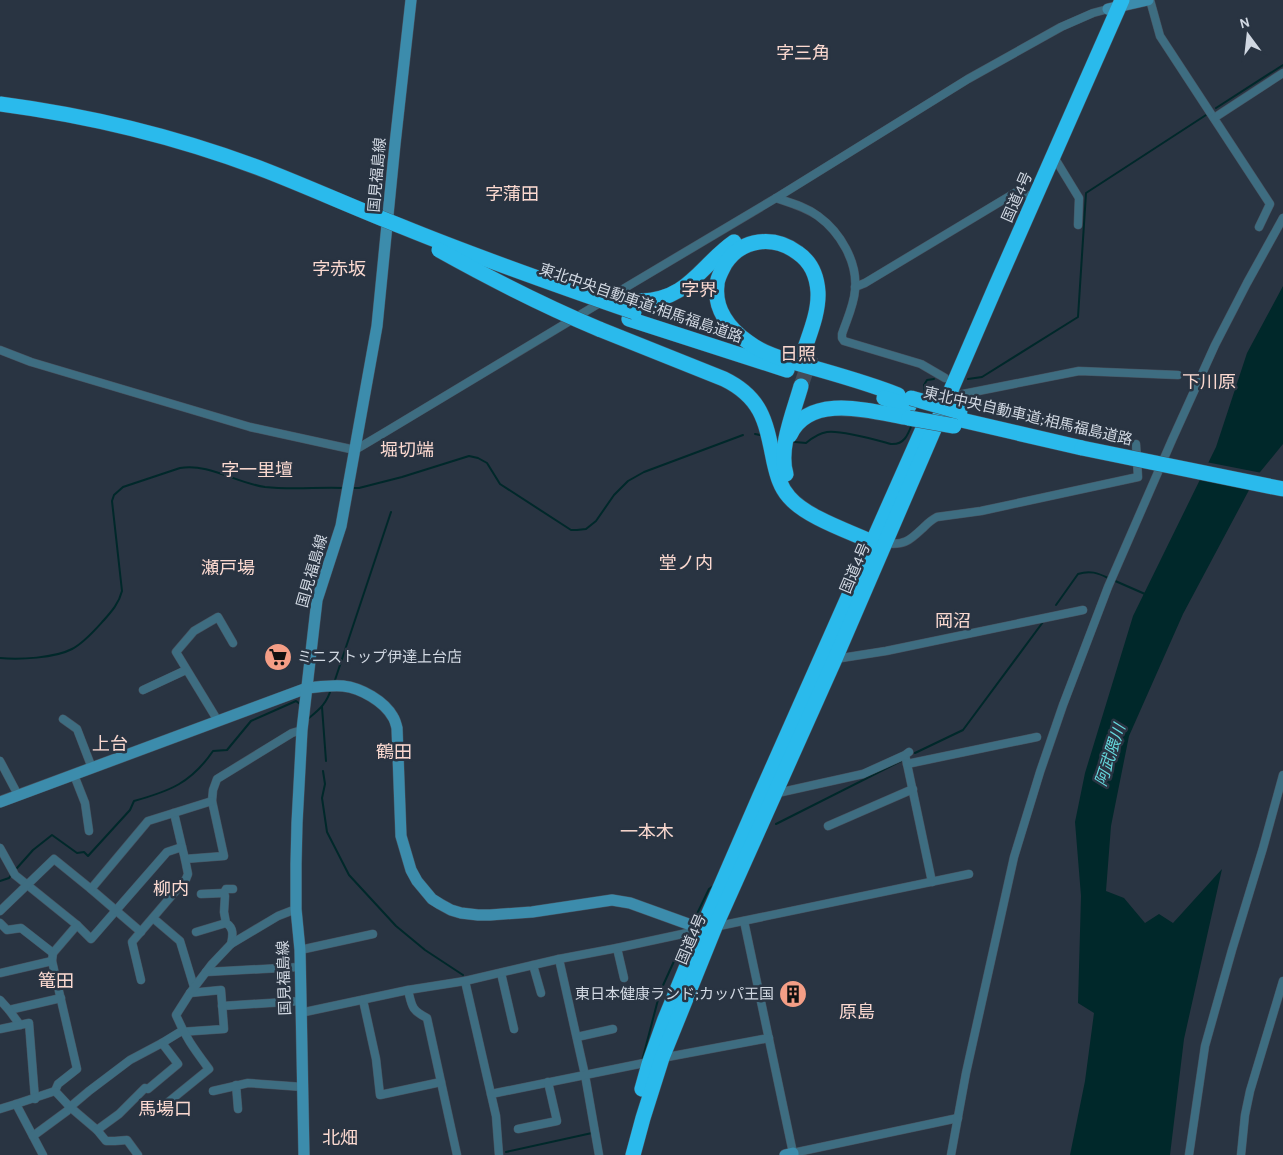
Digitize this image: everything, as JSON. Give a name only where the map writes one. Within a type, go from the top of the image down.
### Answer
[{"type":"highway","name":"国道4号","points":[[624,1155],[656,1061],[708,928],[878,540],[1054,157],[1116,4]]},
{"type":"highway","name":"国道4号","points":[[943,396],[946,378],[1027,195],[1116,4]]},
{"type":"highway","name":"東北中央自動車道;相馬福島道路","points":[[0,104],[80,117],[146,132],[203,149],[267,171],[444,248]]},
{"type":"highway","name":"東北中央自動車道;相馬福島道路","points":[[0,110],[86,124],[210,158],[579,302],[635,311],[790,371],[907,404]]},
{"type":"highway","points":[[444,248],[622,299],[635,311],[677,293],[723,251],[740,239],[766,233],[786,236],[798,241],[810,252],[824,278],[826,293],[824,310],[807,355],[818,299],[816,281],[811,267],[802,256],[780,242],[762,241],[750,244],[738,250],[721,270],[717,284],[717,298],[721,312],[727,323],[736,333],[756,347],[782,359],[878,386],[907,404],[957,419]]},
{"type":"highway","points":[[444,248],[482,274],[548,306],[599,329],[724,379],[741,388],[754,400],[762,416],[781,486],[791,499],[814,516],[878,540]]},
{"type":"highway","points":[[774,462],[778,438],[797,385],[784,447],[785,471],[792,486],[804,498],[819,508],[878,540]]},
{"type":"highway","points":[[784,447],[793,428],[810,414],[842,408],[859,409],[907,404]]},
{"type":"highway","name":"東北中央自動車道;相馬福島道路","points":[[957,419],[1064,444],[1082,444],[1283,489]]},
{"type":"highway","name":"東北中央自動車道;相馬福島道路","points":[[957,419],[1283,482]]},
{"type":"highway","name":"国道4号","points":[[766,796],[835,659],[878,540]]},
{"type":"highway","name":"国道4号","points":[[633,1155],[656,1061]]},
{"type":"main road","name":"国見福島線","points":[[304,1155],[300,950],[296,910],[297,823],[302,730],[317,600],[341,526],[377,326],[410,0]]},
{"type":"main road","points":[[1116,4],[1149,0]]},
{"type":"main road","points":[[0,802],[307,688],[342,686],[358,690],[379,702],[388,709],[394,718],[397,728],[401,836],[408,862],[417,881],[440,904],[461,913],[490,915],[532,912],[612,900],[630,903],[708,928]]},
{"type":"street","points":[[1149,0],[1160,36],[1270,204],[1259,227]]},
{"type":"street","points":[[0,350],[31,362],[250,427],[354,450],[776,198],[968,79],[1061,27],[1116,4]]},
{"type":"street","points":[[1214,118],[1283,73]]},
{"type":"street","points":[[1054,157],[1079,198],[1078,225]]},
{"type":"street","points":[[855,287],[865,283],[1018,191],[1027,195]]},
{"type":"street","points":[[776,198],[804,208],[819,217],[842,242],[850,257],[855,287],[853,301],[842,338],[921,364],[946,378]]},
{"type":"street","points":[[951,1155],[966,1073],[1014,857],[1042,764],[1108,587],[1172,440],[1215,346],[1283,218]]},
{"type":"street","points":[[943,396],[1079,372],[1178,375]]},
{"type":"street","points":[[878,540],[900,544],[909,540],[932,519],[1138,477],[1136,444]]},
{"type":"street","points":[[835,659],[886,651],[1082,610]]},
{"type":"street","points":[[218,721],[176,652],[194,631],[218,616],[233,643]]},
{"type":"street","points":[[143,690],[186,670]]},
{"type":"street","points":[[63,719],[77,729],[92,768]]},
{"type":"street","points":[[185,859],[224,856],[212,801],[217,779],[292,733],[302,730]]},
{"type":"street","points":[[907,764],[1037,737]]},
{"type":"street","points":[[766,796],[863,774],[907,754],[907,764],[932,882]]},
{"type":"street","points":[[0,761],[18,795]]},
{"type":"street","points":[[74,774],[85,803],[88,831]]},
{"type":"street","points":[[1189,1155],[1205,1046],[1283,775]]},
{"type":"street","points":[[828,826],[912,789]]},
{"type":"street","points":[[91,890],[148,821],[212,801]]},
{"type":"street","points":[[141,980],[132,942],[186,879],[188,874],[174,813]]},
{"type":"street","points":[[0,848],[15,875],[77,925],[91,939],[167,852],[182,847]]},
{"type":"street","points":[[0,911],[54,859],[141,932]]},
{"type":"street","points":[[222,1006],[300,1007],[364,1000],[408,990],[465,981],[559,959],[970,874]]},
{"type":"street","points":[[231,944],[233,933],[231,926],[226,923],[224,893],[226,888],[233,889]]},
{"type":"street","points":[[201,894],[224,893]]},
{"type":"street","points":[[161,1108],[209,1069],[193,1048],[176,1014],[192,990],[231,944],[278,916],[296,910]]},
{"type":"street","points":[[153,918],[180,941],[192,990]]},
{"type":"street","points":[[744,921],[769,1038],[790,1154],[958,1118]]},
{"type":"street","points":[[0,923],[7,930],[21,928],[52,957],[77,1069],[58,1084],[54,1091],[35,1099],[0,1109]]},
{"type":"street","points":[[196,932],[226,923]]},
{"type":"street","points":[[0,973],[52,957],[77,925]]},
{"type":"street","points":[[300,950],[373,934]]},
{"type":"street","points":[[618,948],[624,978]]},
{"type":"street","points":[[559,959],[577,1037],[599,1155]]},
{"type":"street","points":[[533,965],[541,993]]},
{"type":"street","points":[[206,972],[300,967]]},
{"type":"street","points":[[501,973],[514,1028]]},
{"type":"street","points":[[465,981],[496,1116],[499,1155]]},
{"type":"street","points":[[1241,1155],[1245,1115],[1250,1091],[1283,981]]},
{"type":"street","points":[[33,1136],[130,1060],[180,1032],[224,1029],[221,990],[192,990]]},
{"type":"street","points":[[408,990],[413,1007],[419,1014],[427,1018],[457,1155]]},
{"type":"street","points":[[9,1010],[61,998]]},
{"type":"street","points":[[0,1000],[20,1025]]},
{"type":"street","points":[[364,1000],[376,1059],[380,1095],[441,1082]]},
{"type":"street","points":[[0,1029],[29,1024],[35,1099]]},
{"type":"street","points":[[577,1037],[613,1029]]},
{"type":"street","points":[[491,1094],[769,1038]]},
{"type":"street","points":[[97,1130],[119,1114],[145,1088],[148,1089],[178,1064],[162,1043]]},
{"type":"street","points":[[518,1129],[557,1121],[548,1082]]},
{"type":"street","points":[[213,1090],[248,1083],[303,1087]]},
{"type":"street","points":[[236,1084],[238,1109]]},
{"type":"street","points":[[54,1091],[106,1140],[127,1140],[138,1155]]},
{"type":"street","points":[[16,1104],[43,1155]]},
{"type":"water","name":"阿武隈川","points":[[1283,286],[1283,444],[1256,477],[1183,614],[1129,736],[1111,826],[1106,891],[1124,898],[1145,923],[1159,914],[1173,923],[1222,869],[1184,1039],[1170,1155],[1070,1155],[1085,1081],[1094,1013],[1078,1003],[1081,896],[1075,822],[1085,773],[1133,616],[1216,447],[1247,353]]},
{"type":"pier","points":[[1206,462],[1262,473],[1259,478],[1198,476]]},
{"type":"waterway","points":[[1216,108],[1283,65]]},
{"type":"waterway","points":[[968,379],[982,377],[1078,317],[1086,193],[1206,115]]},
{"type":"waterway","points":[[925,394],[924,385],[927,380],[934,379]]},
{"type":"waterway","points":[[795,442],[806,443],[822,433],[833,432],[895,444],[905,438],[912,424]]},
{"type":"waterway","points":[[755,434],[760,435]]},
{"type":"waterway","points":[[352,488],[359,488],[402,477],[469,456],[487,463],[500,484],[571,530],[586,529],[596,521],[614,495],[628,481],[644,472],[743,435]]},
{"type":"waterway","points":[[0,658],[37,658],[72,649],[89,636],[115,607],[122,591],[112,501],[114,495],[123,487],[180,468],[191,467],[201,468],[265,487],[343,488]]},
{"type":"waterway","points":[[334,683],[391,512]]},
{"type":"waterway","points":[[1056,605],[1078,574],[1094,573],[1108,578]]},
{"type":"waterway","points":[[1113,580],[1145,594]]},
{"type":"waterway","points":[[915,753],[963,730],[1043,622]]},
{"type":"waterway","points":[[309,718],[323,705],[331,689]]},
{"type":"waterway","points":[[17,868],[33,850],[52,835],[77,853],[84,852],[88,856],[130,810],[134,801],[169,789],[188,778],[205,762],[213,751],[227,750],[251,721],[296,701],[300,705]]},
{"type":"waterway","points":[[322,707],[326,761]]},
{"type":"waterway","points":[[776,824],[903,760]]},
{"type":"waterway","points":[[323,771],[325,784],[322,798],[327,832],[349,875],[396,926],[425,950],[463,975]]},
{"type":"waterway","points":[[0,881],[9,878],[11,875]]},
{"type":"waterway","points":[[694,920],[709,889],[713,886]]},
{"type":"waterway","points":[[642,1061],[660,992],[685,937]]},
{"type":"waterway","points":[[506,1152],[592,1133]]},
{"type":"tunnel","points":[[801,386],[811,356]]},
{"type":"place","name":"ミニストップ伊達上台店","points":[[278,657]]},
{"type":"place","name":"東日本健康ランド;カッパ王国","points":[[793,994]]},
{"type":"district","name":"字三角","points":[[803,53]]},
{"type":"district","name":"字蒲田","points":[[512,194]]},
{"type":"district","name":"字赤坂","points":[[339,269]]},
{"type":"district","name":"字界","points":[[699,290]]},
{"type":"district","name":"日照","points":[[798,354]]},
{"type":"district","name":"下川原","points":[[1209,382]]},
{"type":"district","name":"堀切端","points":[[407,450]]},
{"type":"district","name":"字一里壇","points":[[257,470]]},
{"type":"district","name":"堂ノ内","points":[[686,563]]},
{"type":"district","name":"瀬戸場","points":[[228,568]]},
{"type":"district","name":"岡沼","points":[[953,621]]},
{"type":"district","name":"上台","points":[[110,744]]},
{"type":"district","name":"鶴田","points":[[394,752]]},
{"type":"district","name":"一本木","points":[[647,832]]},
{"type":"district","name":"柳内","points":[[171,889]]},
{"type":"district","name":"篭田","points":[[56,981]]},
{"type":"district","name":"原島","points":[[857,1012]]},
{"type":"district","name":"馬場口","points":[[165,1109]]},
{"type":"district","name":"北畑","points":[[340,1138]]}]
